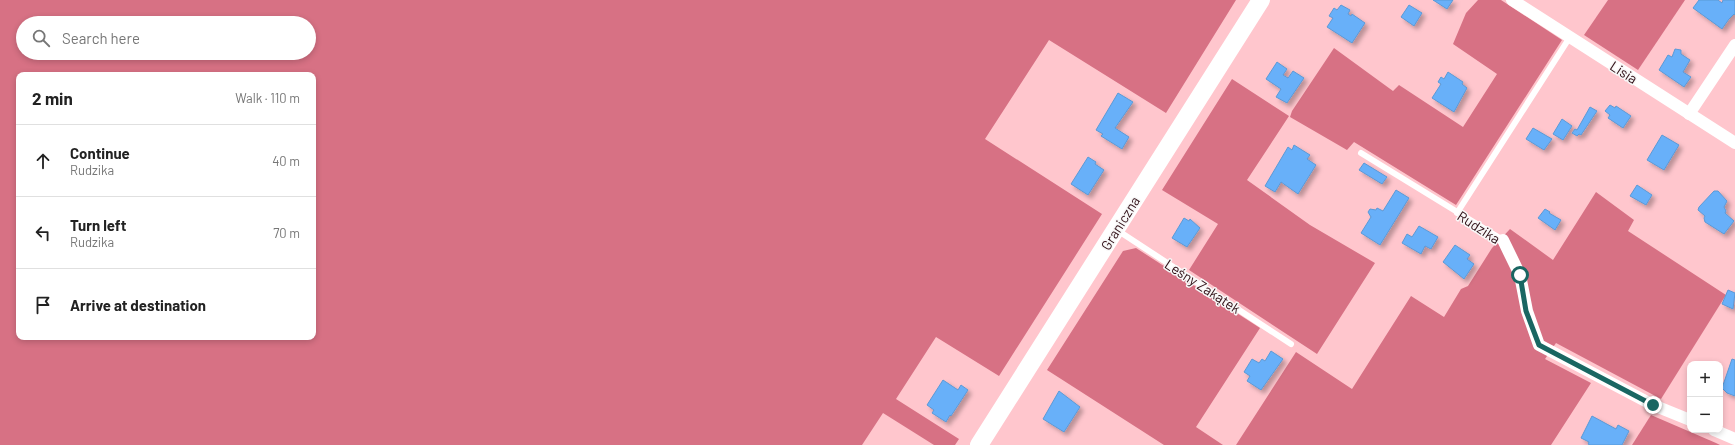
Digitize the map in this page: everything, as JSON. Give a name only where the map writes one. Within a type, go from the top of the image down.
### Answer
[{"type":"street","name":"Graniczna","points":[[979,445],[1261,0]]},
{"type":"street","name":"Lisia","points":[[1512,0],[1735,142]]},
{"type":"street","points":[[1689,114],[1735,45]]},
{"type":"street","name":"Rudzika","points":[[1503,240],[1520,275],[1526,311],[1539,345],[1653,405],[1687,419]]},
{"type":"street","points":[[1721,433],[1735,439]]},
{"type":"lane","points":[[1457,213],[1570,37]]},
{"type":"lane","name":"Rudzika","points":[[1361,153],[1503,240]]},
{"type":"lane","name":"Leśny Zakątek","points":[[1116,229],[1291,344]]},
{"type":"shaded area","points":[[0,0],[1236,0],[1166,113],[1049,40],[985,139],[1102,214],[999,376],[936,337],[896,399],[959,439],[955,445],[934,445],[883,413],[862,445],[0,445]]},
{"type":"shaded area","points":[[1478,0],[1501,0],[1562,40],[1456,205],[1354,142],[1347,150],[1290,117],[1292,111],[1334,48],[1393,91],[1399,85],[1463,127],[1497,74],[1453,44],[1466,13]]},
{"type":"shaded area","points":[[1608,0],[1685,0],[1638,70],[1584,35]]},
{"type":"shaded area","points":[[1232,79],[1289,116],[1247,180],[1310,225],[1375,263],[1317,354],[1189,270],[1218,224],[1162,190]]},
{"type":"shaded area","points":[[1596,192],[1634,220],[1628,231],[1726,295],[1661,399],[1556,343],[1545,359],[1591,383],[1551,445],[1236,445],[1296,352],[1352,389],[1411,296],[1444,317],[1461,289],[1468,286],[1492,248],[1510,229],[1553,260]]},
{"type":"shaded area","points":[[1136,248],[1260,328],[1196,427],[1223,445],[1164,445],[1047,370],[1123,251]]},
{"type":"shaded area","points":[[1651,415],[1687,431],[1687,433],[1693,433],[1720,445],[1632,445]]},
{"type":"building","points":[[1433,0],[1453,0],[1447,9]]},
{"type":"building","points":[[1699,0],[1718,0],[1722,3],[1723,0],[1735,0],[1735,15],[1734,14],[1729,19],[1722,29],[1693,8]]},
{"type":"building","points":[[1341,5],[1350,10],[1348,14],[1351,16],[1352,14],[1365,23],[1352,43],[1327,27],[1333,18],[1329,16],[1334,8],[1337,10]]},
{"type":"building","points":[[1409,5],[1422,13],[1414,26],[1401,17]]},
{"type":"building","points":[[1675,49],[1681,50],[1681,54],[1690,60],[1683,72],[1691,77],[1684,87],[1659,70],[1668,55],[1672,57]]},
{"type":"building","points":[[1277,62],[1287,69],[1283,75],[1288,78],[1293,71],[1304,78],[1287,103],[1276,97],[1281,89],[1266,79]]},
{"type":"building","points":[[1448,72],[1463,82],[1462,84],[1467,88],[1454,112],[1432,98],[1441,84],[1438,82],[1441,77],[1444,79]]},
{"type":"building","points":[[1118,93],[1133,102],[1115,128],[1129,137],[1122,149],[1101,136],[1103,134],[1096,130]]},
{"type":"building","points":[[1610,105],[1615,108],[1616,106],[1631,116],[1623,128],[1608,118],[1610,115],[1605,111]]},
{"type":"building","points":[[1590,107],[1597,111],[1581,135],[1579,134],[1577,136],[1572,133],[1575,129],[1577,130]]},
{"type":"building","points":[[1562,119],[1572,126],[1563,140],[1553,134]]},
{"type":"building","points":[[1533,128],[1552,139],[1544,150],[1526,139]]},
{"type":"building","points":[[1662,135],[1679,145],[1664,170],[1647,160]]},
{"type":"building","points":[[1294,145],[1310,155],[1307,159],[1316,165],[1298,194],[1281,182],[1275,192],[1265,186],[1288,147],[1292,150]]},
{"type":"building","points":[[1088,157],[1104,170],[1088,195],[1071,184]]},
{"type":"building","points":[[1364,163],[1387,177],[1382,184],[1359,170]]},
{"type":"building","points":[[1637,185],[1652,195],[1646,205],[1630,196]]},
{"type":"building","points":[[1396,190],[1409,198],[1380,245],[1361,233],[1371,217],[1368,212],[1370,209],[1376,210],[1377,208],[1383,211]]},
{"type":"building","points":[[1714,191],[1718,191],[1727,201],[1724,207],[1726,211],[1725,213],[1734,221],[1724,234],[1705,222],[1705,216],[1698,210]]},
{"type":"building","points":[[1545,209],[1561,220],[1555,230],[1538,218]]},
{"type":"building","points":[[1184,218],[1189,221],[1190,219],[1200,228],[1187,247],[1172,238]]},
{"type":"building","points":[[1419,226],[1438,237],[1431,249],[1425,246],[1421,254],[1402,243],[1407,234],[1412,237]]},
{"type":"building","points":[[1455,245],[1470,255],[1467,259],[1474,264],[1464,279],[1443,262]]},
{"type":"building","points":[[1728,290],[1735,293],[1733,309],[1722,304]]},
{"type":"building","points":[[1271,351],[1283,359],[1261,390],[1247,381],[1250,376],[1244,372],[1252,359],[1259,363],[1262,359],[1265,361]]},
{"type":"building","points":[[1732,359],[1735,360],[1735,396],[1727,393],[1723,389]]},
{"type":"building","points":[[943,380],[958,390],[961,385],[968,390],[946,422],[932,413],[934,410],[927,405]]},
{"type":"building","points":[[1059,391],[1080,407],[1064,432],[1043,419]]},
{"type":"building","points":[[1592,416],[1616,429],[1618,425],[1629,431],[1622,445],[1590,445],[1588,444],[1589,442],[1581,438]]},
{"type":"route","points":[[1520,275],[1526,311],[1539,345],[1572,364],[1653,405]]}]
